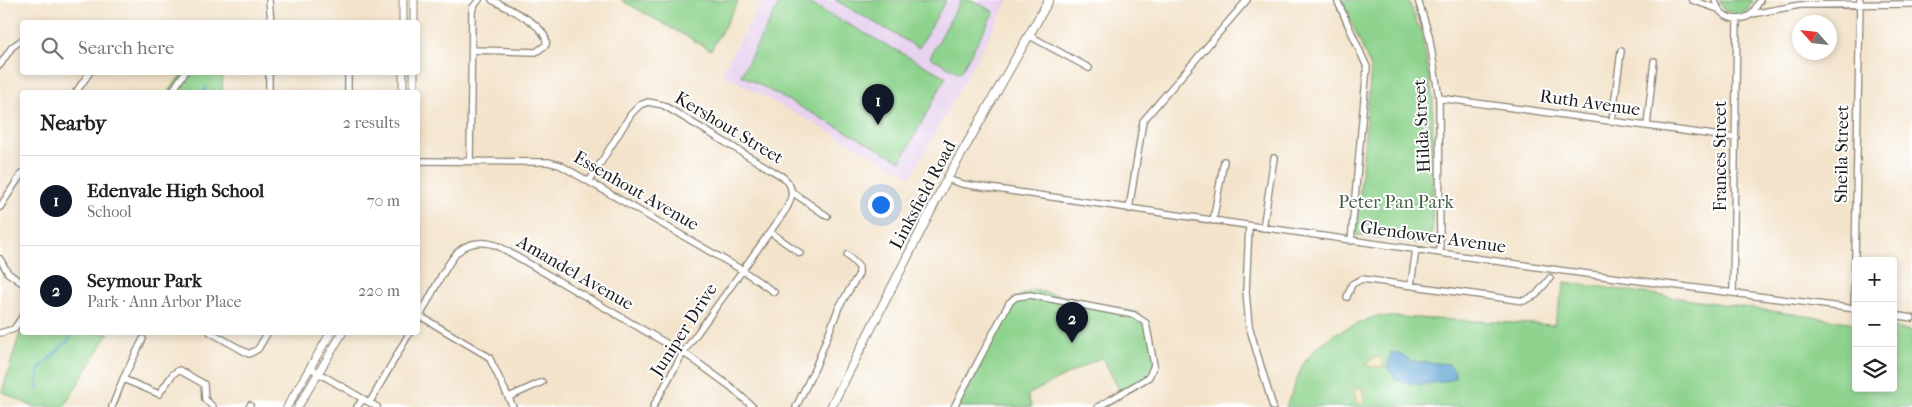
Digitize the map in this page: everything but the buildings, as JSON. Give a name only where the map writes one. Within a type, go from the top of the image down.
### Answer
[{"type":"main road","name":"Linksfield Road","points":[[831,407],[947,179],[1049,0]]},
{"type":"street","points":[[269,0],[270,20]]},
{"type":"street","points":[[403,0],[403,20]]},
{"type":"street","points":[[414,0],[414,20]]},
{"type":"street","points":[[470,162],[472,13],[473,7],[479,0]]},
{"type":"street","points":[[472,50],[536,52],[546,45],[547,38],[538,27],[492,0]]},
{"type":"street","points":[[1129,209],[1143,120],[1247,0]]},
{"type":"street","points":[[1336,0],[1368,72],[1350,241]]},
{"type":"street","name":"Hilda Street","points":[[1418,0],[1429,36],[1439,98],[1440,252]]},
{"type":"street","points":[[1692,0],[1718,9],[1723,14],[1737,19],[1800,3],[1860,2],[1912,4]]},
{"type":"street","points":[[1715,0],[1718,9]]},
{"type":"street","points":[[1752,14],[1760,0]]},
{"type":"street","name":"Sheila Street","points":[[1855,302],[1860,2]]},
{"type":"street","name":"Frances Street","points":[[1733,293],[1737,19]]},
{"type":"street","points":[[1030,36],[1089,68]]},
{"type":"street","points":[[0,65],[12,47],[20,41]]},
{"type":"street","points":[[1612,122],[1621,50]]},
{"type":"street","points":[[1647,126],[1654,61]]},
{"type":"street","points":[[77,90],[88,75]]},
{"type":"street","points":[[173,90],[183,75]]},
{"type":"street","points":[[269,90],[270,75]]},
{"type":"street","points":[[348,75],[348,90]]},
{"type":"street","points":[[403,75],[403,90]]},
{"type":"street","points":[[414,75],[414,90]]},
{"type":"street","name":"Ruth Avenue","points":[[1439,98],[1736,138]]},
{"type":"street","name":"Kershout Street","points":[[590,180],[631,114],[640,105],[655,102],[783,177],[790,184],[792,192],[827,216]]},
{"type":"street","points":[[1263,228],[1274,158]]},
{"type":"street","name":"Essenhout Avenue","points":[[420,161],[548,162],[566,167],[742,270],[774,292]]},
{"type":"street","points":[[1213,221],[1224,161]]},
{"type":"street","points":[[0,207],[20,177]]},
{"type":"street","name":"Glendower Avenue","points":[[947,179],[962,184],[1350,241],[1852,309]]},
{"type":"street","points":[[742,270],[788,206],[792,192]]},
{"type":"street","points":[[1250,226],[1246,292],[1249,326],[1273,407]]},
{"type":"street","points":[[770,232],[800,253]]},
{"type":"street","name":"Amandel Avenue","points":[[420,316],[457,252],[469,246],[488,242],[500,247],[683,354],[738,393],[753,407]]},
{"type":"street","points":[[1411,285],[1416,249]]},
{"type":"street","points":[[796,407],[815,368],[839,307],[860,274],[859,267],[846,255]]},
{"type":"street","points":[[0,259],[8,273],[20,282]]},
{"type":"street","name":"Juniper Drive","points":[[653,407],[683,354],[742,270]]},
{"type":"street","points":[[1348,297],[1352,284],[1360,279],[1524,301],[1536,295],[1550,278]]},
{"type":"street","points":[[954,407],[1009,303],[1019,296],[1030,295],[1134,315],[1146,323],[1154,365],[1149,378],[1098,407]]},
{"type":"street","points":[[1897,316],[1912,318]]},
{"type":"street","points":[[420,319],[489,357],[514,407]]},
{"type":"street","points":[[0,333],[14,329],[20,320]]},
{"type":"street","points":[[215,335],[250,354],[258,349],[266,335]]},
{"type":"street","points":[[287,407],[329,335]]},
{"type":"street","points":[[298,407],[341,335]]},
{"type":"street","points":[[370,402],[408,335]]},
{"type":"street","points":[[112,407],[123,379],[144,338]]},
{"type":"street","points":[[310,368],[377,407]]},
{"type":"street","points":[[123,379],[158,394],[172,374],[179,370],[204,384],[205,399],[213,407]]},
{"type":"street","points":[[509,397],[542,382]]},
{"type":"street","points":[[357,407],[363,398]]},
{"type":"shaded area","points":[[763,0],[1009,0],[911,176],[721,73]]},
{"type":"green space","points":[[621,0],[739,0],[711,50]]},
{"type":"green space","points":[[781,0],[803,0],[946,77],[901,161],[741,75]]},
{"type":"green space","points":[[835,0],[946,0],[919,48]]},
{"type":"green space","points":[[961,0],[972,0],[994,12],[960,73],[930,57]]},
{"type":"green space","name":"Peter Pan Park","points":[[1342,0],[1408,0],[1422,35],[1433,99],[1432,245],[1356,235],[1371,68]]},
{"type":"green space","points":[[1719,0],[1753,0],[1746,12],[1739,14],[1724,10]]},
{"type":"green space","points":[[181,75],[223,75],[222,90],[170,90]]},
{"type":"green space","points":[[1565,282],[1852,322],[1852,392],[1897,392],[1897,329],[1912,331],[1912,407],[1286,407],[1303,364],[1317,347],[1336,333],[1376,316],[1554,325]]},
{"type":"green space","points":[[1033,290],[1136,312],[1150,329],[1157,366],[1150,380],[1122,395],[1102,357],[1027,395],[1032,407],[957,407],[1015,299]]},
{"type":"green space","points":[[20,333],[20,335],[108,335],[64,407],[34,407],[2,392]]},
{"type":"sand","points":[[1373,358],[1383,359],[1383,367],[1368,367],[1367,364]]},
{"type":"sand","points":[[1355,387],[1363,389],[1364,401],[1361,404],[1355,401]]},
{"type":"water","points":[[1391,352],[1404,356],[1411,361],[1449,364],[1455,372],[1455,377],[1452,380],[1420,385],[1398,381],[1387,367]]},
{"type":"waterway","points":[[37,389],[39,369],[69,340],[71,335]]},
{"type":"place","name":"Edenvale High School","points":[[878,125]]},
{"type":"place","name":"Seymour Park","points":[[1072,343]]}]
